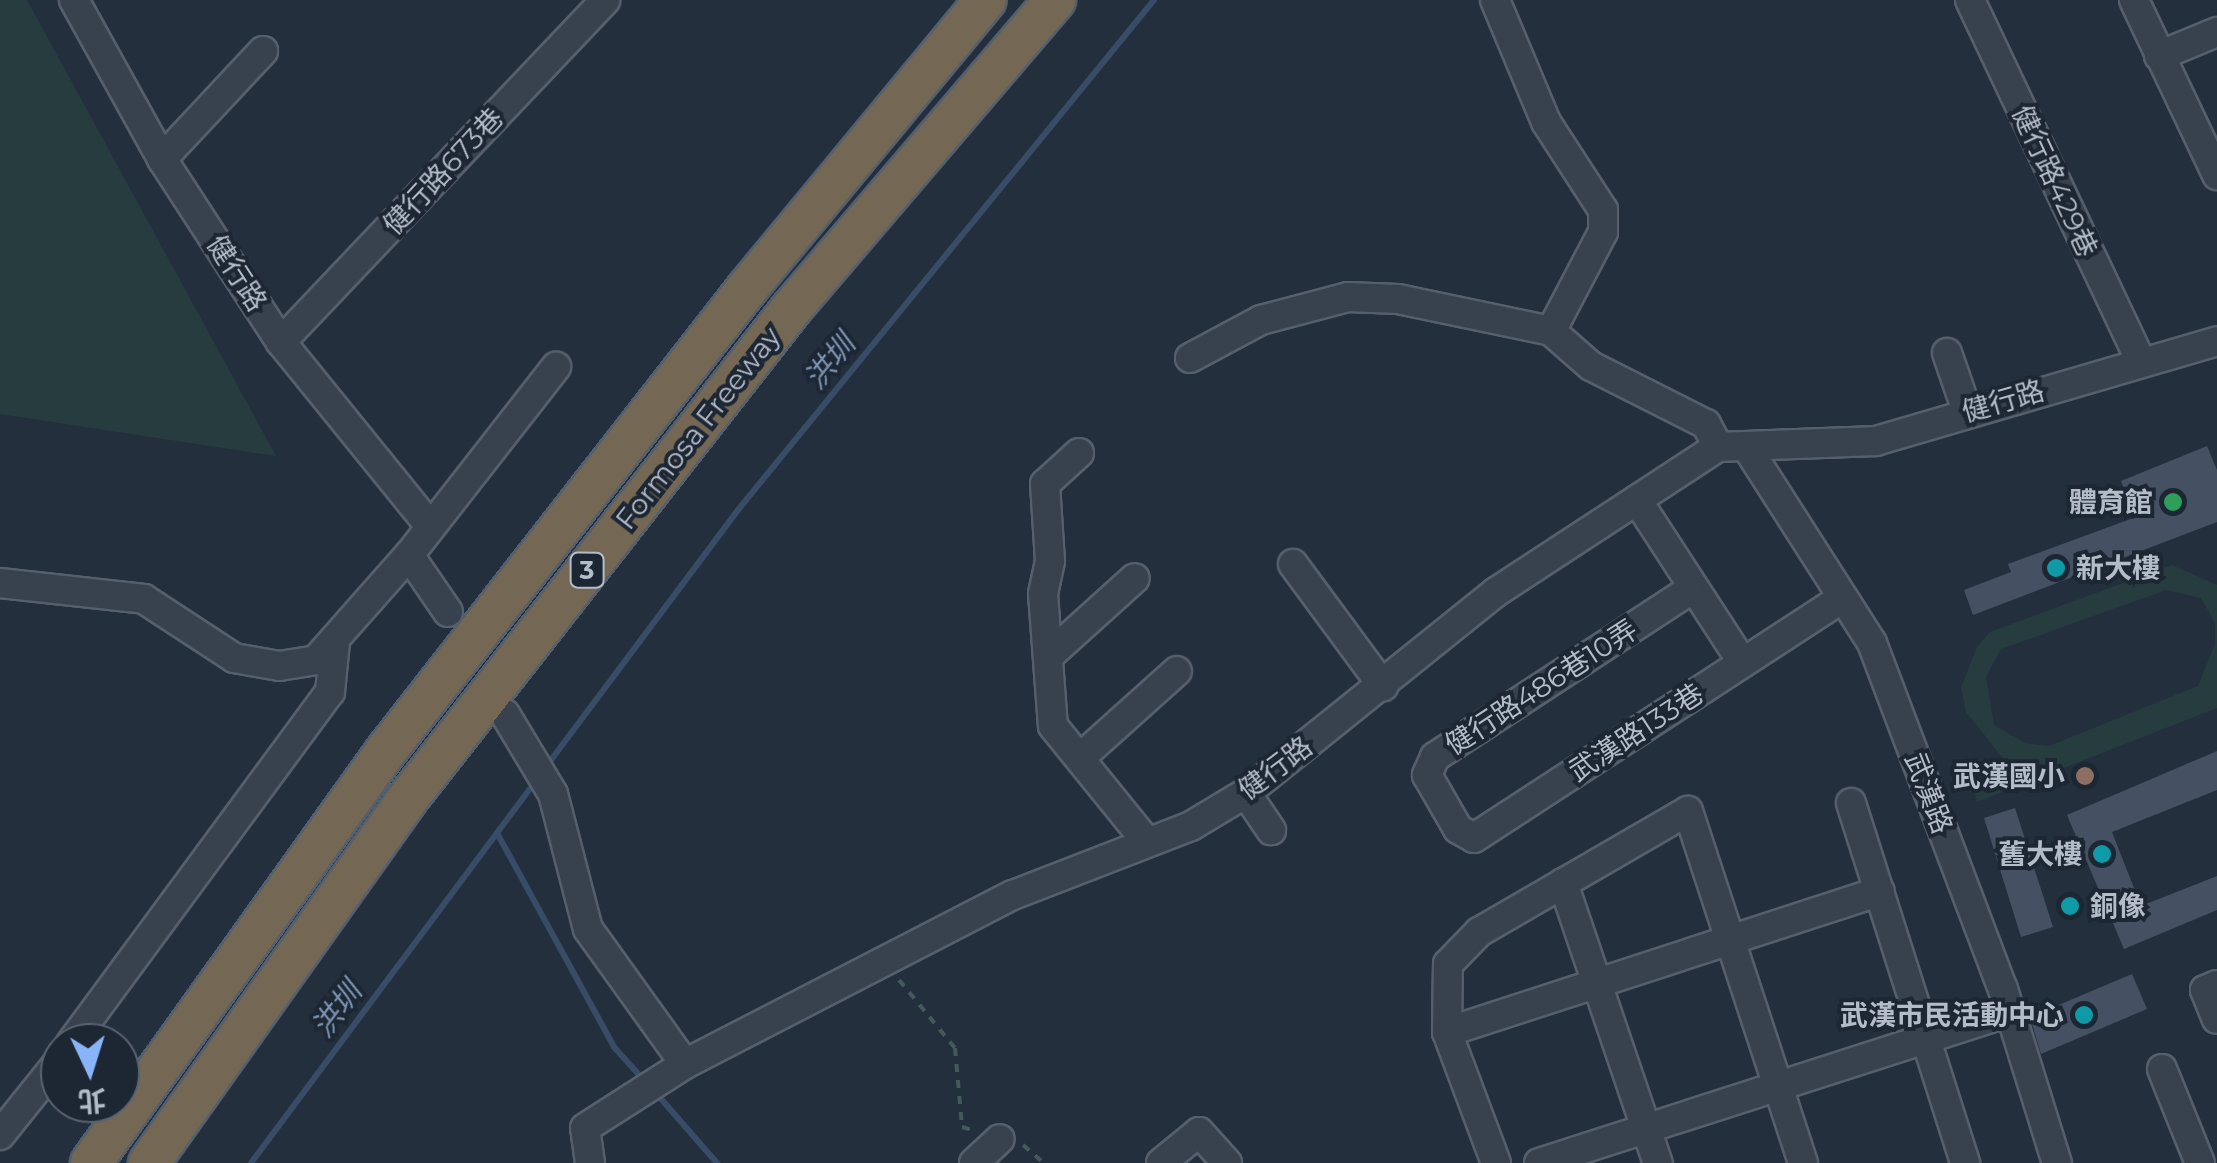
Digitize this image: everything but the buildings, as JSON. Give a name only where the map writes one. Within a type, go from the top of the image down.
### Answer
[{"type":"highway","name":"Formosa Freeway","points":[[91,1163],[386,751],[749,286],[986,0]]},
{"type":"highway","name":"Formosa Freeway","points":[[149,1163],[418,785],[792,308],[1055,0]]},
{"type":"street","name":"健行路","points":[[74,0],[162,159],[282,342],[430,526]]},
{"type":"street","points":[[1495,0],[1546,122],[1604,210],[1604,232],[1551,330]]},
{"type":"street","name":"健行路429巷","points":[[1970,0],[2141,362]]},
{"type":"street","points":[[2134,0],[2217,175]]},
{"type":"street","name":"健行路673巷","points":[[282,342],[602,1]]},
{"type":"street","points":[[2160,56],[2217,32]]},
{"type":"street","points":[[162,159],[263,51]]},
{"type":"street","points":[[1190,358],[1261,320],[1348,297],[1398,299],[1551,330],[1591,366],[1706,424],[1718,447]]},
{"type":"street","name":"健行路","points":[[590,1163],[584,1128],[685,1064],[887,965],[1012,896],[1146,841],[1246,793],[1496,592],[1718,447],[1748,449],[1876,441],[2217,341]]},
{"type":"street","points":[[1947,353],[1968,411]]},
{"type":"street","points":[[0,584],[144,599],[234,658],[279,666],[316,660],[336,642],[408,555],[556,367]]},
{"type":"street","name":"武漢路","points":[[1748,449],[1840,600],[1872,644],[2010,1012],[2057,1163]]},
{"type":"street","points":[[1080,454],[1045,484],[1050,561],[1043,594],[1053,652],[1054,726],[1146,841]]},
{"type":"street","points":[[1637,500],[1690,590],[1743,663]]},
{"type":"street","points":[[408,555],[448,612]]},
{"type":"street","points":[[1292,564],[1383,686]]},
{"type":"street","points":[[1053,652],[1135,578]]},
{"type":"street","name":"健行路486巷10弄","points":[[1442,802],[1426,774],[1436,757],[1690,590]]},
{"type":"street","name":"武漢路133巷","points":[[1442,802],[1458,830],[1474,838],[1840,600]]},
{"type":"street","points":[[87,1023],[330,692],[336,642]]},
{"type":"street","points":[[1080,758],[1177,671]]},
{"type":"street","points":[[505,714],[553,794],[588,928],[685,1064]]},
{"type":"street","points":[[1246,793],[1271,830]]},
{"type":"street","points":[[1850,803],[1965,1163]]},
{"type":"street","points":[[1496,1163],[1447,1032],[1448,964],[1478,932],[1688,811],[1803,1163]]},
{"type":"street","points":[[1563,883],[1658,1163]]},
{"type":"street","points":[[1447,1032],[1880,891]]},
{"type":"street","points":[[2211,987],[2217,1020]]},
{"type":"street","points":[[1539,1163],[2010,1012]]},
{"type":"street","points":[[2162,1069],[2200,1163]]},
{"type":"street","points":[[0,1135],[40,1085]]},
{"type":"street","points":[[1161,1163],[1199,1132],[1227,1163]]},
{"type":"street","points":[[974,1163],[1000,1139]]},
{"type":"path","points":[[887,965],[955,1048],[962,1127],[1027,1146],[1044,1163]]},
{"type":"green space","points":[[0,0],[27,0],[276,456],[0,414]]},
{"type":"green space","points":[[2172,565],[2217,585],[2217,708],[1977,802],[1973,785],[2009,766],[1966,712],[1961,687],[1977,647],[1990,632]],"holes":[[[2166,590],[2201,598],[2215,623],[2215,644],[2198,686],[2049,746],[2025,743],[1994,725],[1986,677],[2001,649]]]},
{"type":"waterway","name":"洪圳","points":[[551,760],[738,510],[1154,0]]},
{"type":"waterway","name":"洪圳","points":[[251,1163],[530,789]]},
{"type":"waterway","points":[[497,833],[614,1047],[639,1075]]},
{"type":"waterway","points":[[662,1100],[717,1163]]},
{"type":"place","name":"體育館","points":[[2173,502]]},
{"type":"place","name":"新大樓","points":[[2056,568]]},
{"type":"place","name":"武漢國小","points":[[2085,776]]},
{"type":"place","name":"舊大樓","points":[[2102,854]]},
{"type":"place","name":"銅像","points":[[2070,906]]},
{"type":"place","name":"武漢市民活動中心","points":[[2084,1015]]}]
